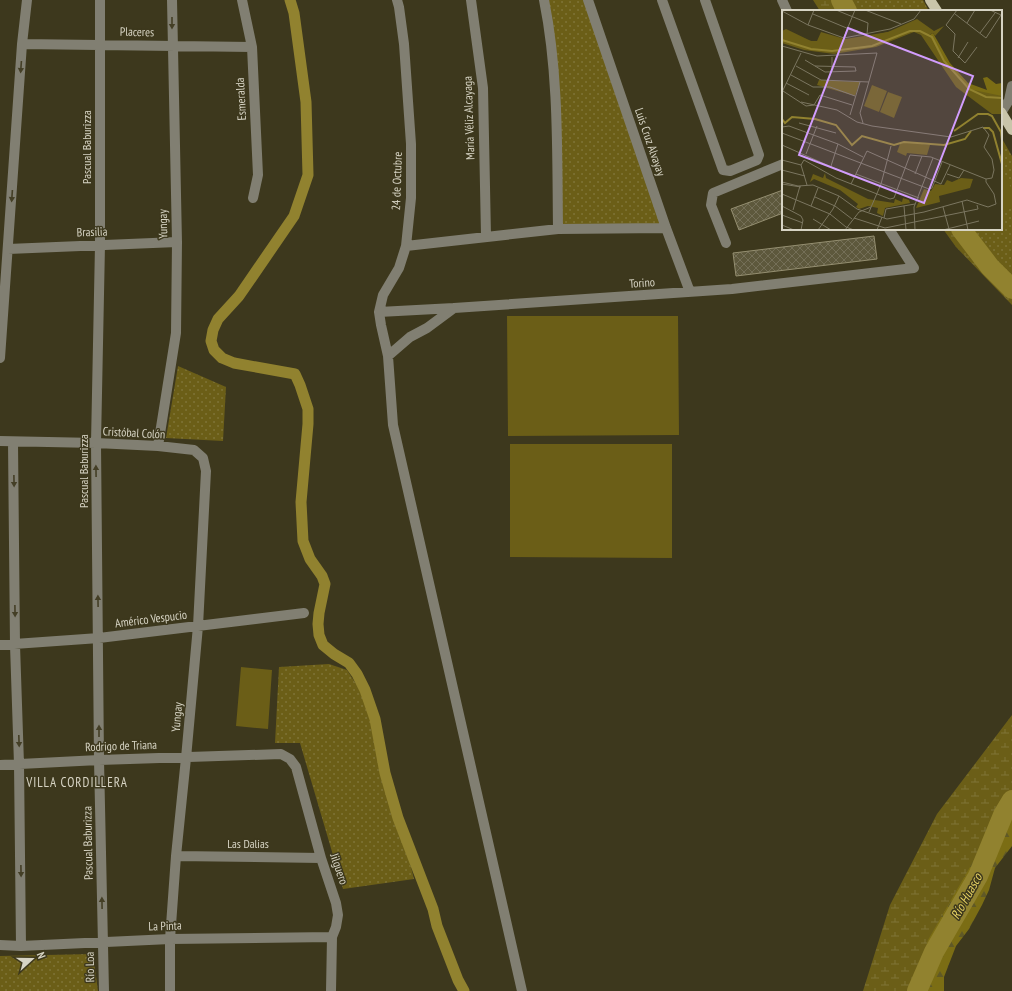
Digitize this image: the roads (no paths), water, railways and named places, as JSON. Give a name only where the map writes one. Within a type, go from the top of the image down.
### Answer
[{"type":"main road","points":[[930,0],[936,10]]},
{"type":"main road","points":[[1002,114],[1012,130]]},
{"type":"street","points":[[0,358],[22,44],[27,0]]},
{"type":"street","name":"Pascual Baburizza","points":[[100,0],[100,245],[96,443],[102,942]]},
{"type":"street","name":"Yungay","points":[[158,446],[176,333],[177,242],[172,0]]},
{"type":"street","name":"Esmeralda","points":[[242,0],[252,47],[258,175],[253,198]]},
{"type":"street","name":"24 de Octubre","points":[[397,0],[404,44],[411,144],[411,198],[406,246],[399,268],[383,295],[379,312],[388,356],[393,425],[522,991]]},
{"type":"street","name":"María Véliz Alcayaga","points":[[471,0],[483,88],[486,236]]},
{"type":"street","points":[[544,0],[550,30],[557,127],[558,229]]},
{"type":"street","name":"Luis Cruz Alvayay","points":[[588,0],[666,228],[690,292]]},
{"type":"street","points":[[664,1],[723,170],[730,171],[757,160],[759,155],[705,0]]},
{"type":"street","points":[[782,0],[787,10]]},
{"type":"street","name":"Placeres","points":[[22,44],[252,47]]},
{"type":"street","points":[[1002,110],[1009,100],[1012,86]]},
{"type":"street","points":[[726,243],[711,205],[713,194],[782,164]]},
{"type":"street","points":[[406,246],[558,229],[666,228]]},
{"type":"street","name":"Torino","points":[[379,312],[732,289],[914,268],[891,230]]},
{"type":"street","name":"Brasilia","points":[[8,249],[177,242]]},
{"type":"street","points":[[388,356],[410,337],[427,328],[454,308]]},
{"type":"street","name":"Cristóbal Colón","points":[[0,441],[96,443],[158,446],[194,450]]},
{"type":"street","points":[[14,442],[15,644],[19,764],[21,946]]},
{"type":"street","name":"Yungay","points":[[170,991],[170,939],[176,856],[198,626],[206,472],[203,458],[194,450]]},
{"type":"street","name":"Américo Vespucio","points":[[0,645],[99,638],[304,613]]},
{"type":"street","name":"Rodrigo de Triana","points":[[0,765],[281,754],[290,759]]},
{"type":"street","name":"Jilguero","points":[[290,759],[296,767],[321,858],[336,903],[338,915],[332,936],[331,991]]},
{"type":"street","name":"Las Dalias","points":[[176,856],[321,858]]},
{"type":"street","name":"La Pinta","points":[[0,945],[21,946],[170,939],[332,936]]},
{"type":"street","name":"Río Loa","points":[[102,942],[104,991]]},
{"type":"waterway","points":[[290,0],[294,13],[306,102],[308,175],[294,216],[239,296],[218,319],[213,330],[211,341],[214,350],[222,358],[234,363],[295,374],[300,385],[308,409],[301,502],[303,541],[310,559],[322,576],[325,584],[319,613],[319,635],[323,645],[349,663],[357,674],[365,690],[375,719],[385,773],[398,818],[433,909],[437,926],[458,980],[464,991]]},
{"type":"waterway","name":"Río Huasco","points":[[841,0],[846,10]]},
{"type":"waterway","name":"Río Huasco","points":[[962,230],[990,267],[1012,289]]},
{"type":"waterway","name":"Río Huasco","points":[[917,991],[934,952],[978,876],[1003,815],[1012,800]]},
{"type":"district","name":"VILLA CORDILLERA","points":[[77,782]]}]
